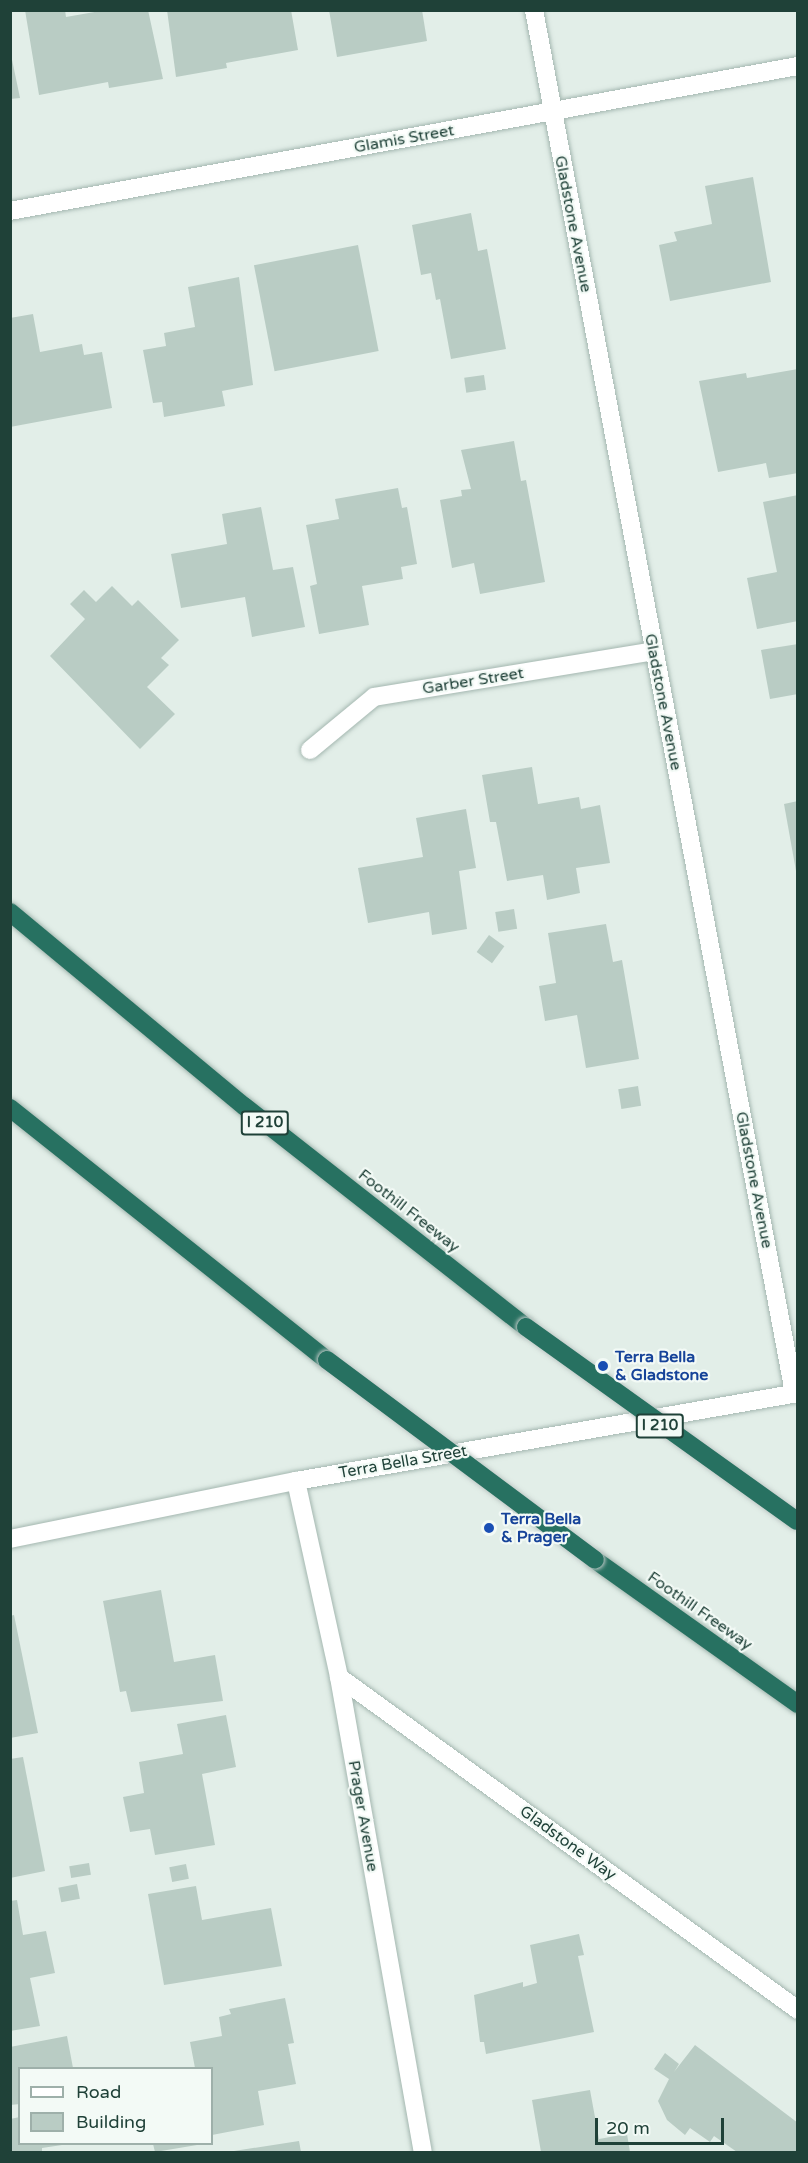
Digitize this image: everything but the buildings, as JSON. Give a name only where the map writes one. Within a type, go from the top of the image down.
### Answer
[{"type":"highway","name":"Foothill Freeway","points":[[10,912],[244,1106],[526,1327],[797,1522]]},
{"type":"highway","name":"Foothill Freeway","points":[[10,1108],[327,1360],[595,1560],[798,1704]]},
{"type":"street","name":"Gladstone Avenue","points":[[534,10],[796,1393]]},
{"type":"street","name":"Glamis Street","points":[[10,211],[798,66]]},
{"type":"street","name":"Garber Street","points":[[310,750],[374,697],[654,651]]},
{"type":"street","name":"Terra Bella Street","points":[[10,1539],[296,1480],[796,1393]]},
{"type":"street","name":"Prager Avenue","points":[[296,1480],[339,1677],[423,2152]]},
{"type":"street","name":"Gladstone Way","points":[[339,1677],[798,2010]]},
{"type":"place","name":"Terra Bella & Gladstone","points":[[603,1366]]},
{"type":"place","name":"Terra Bella & Prager","points":[[489,1528]]}]
